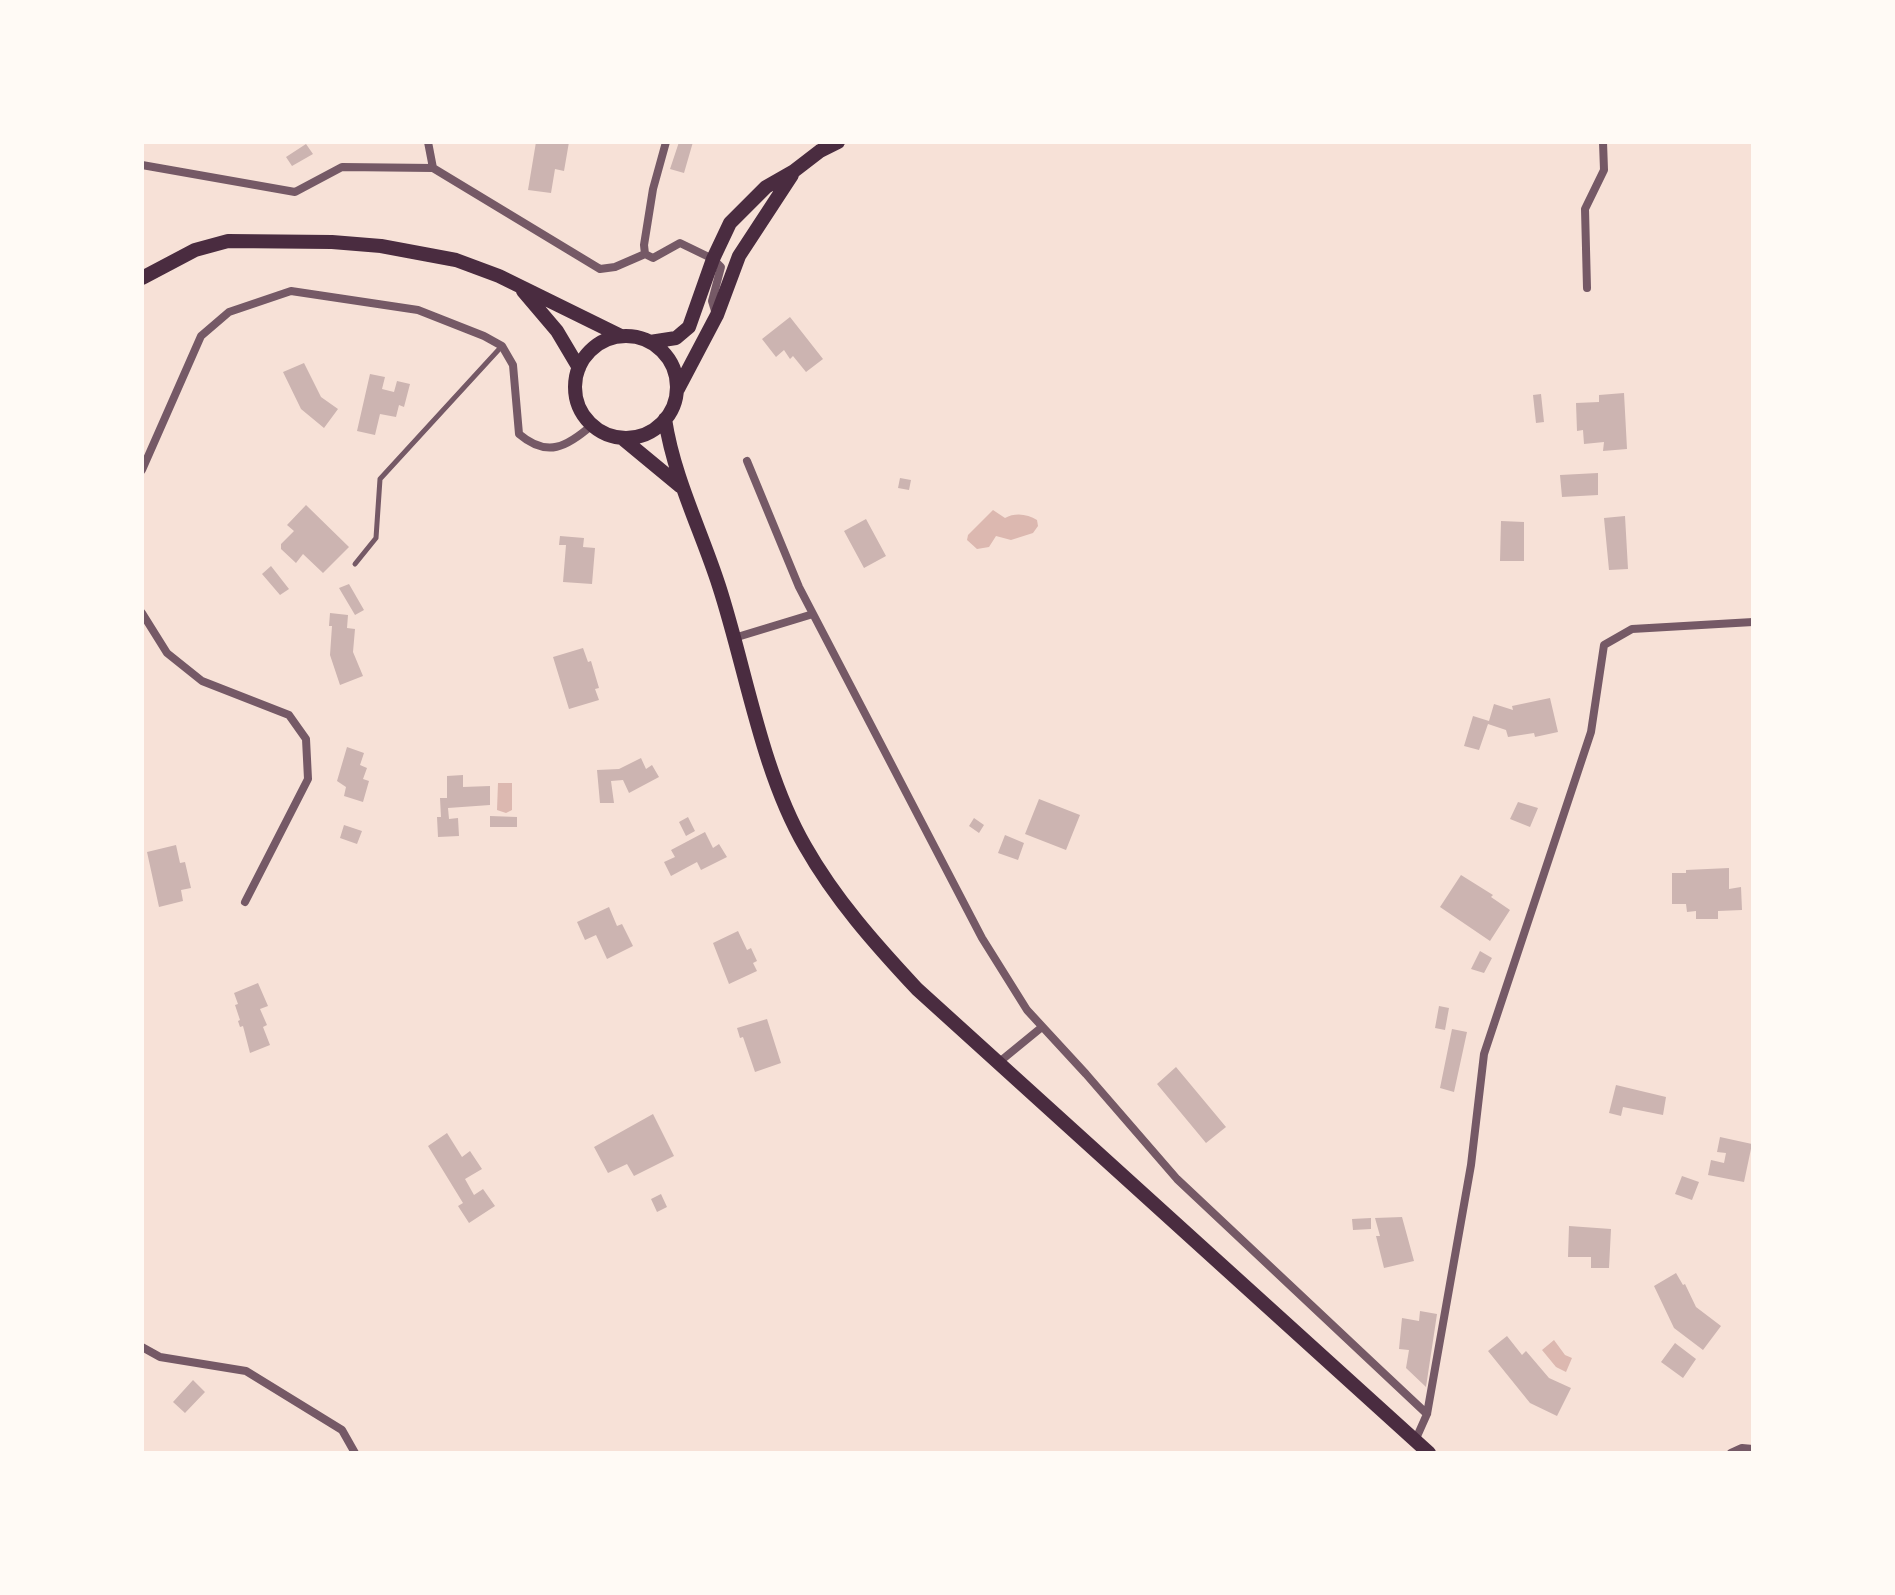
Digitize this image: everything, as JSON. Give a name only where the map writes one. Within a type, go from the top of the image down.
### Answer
[{"type":"main road","points":[[650,342],[676,338],[689,327],[713,259],[730,223],[766,187],[838,142]]},
{"type":"main road","points":[[621,336],[595,346],[579,368],[575,383],[576,399],[592,425],[606,434],[622,438],[646,434],[665,419],[717,315],[739,256],[794,171]]},
{"type":"main road","points":[[142,278],[195,250],[228,241],[332,242],[419,252],[456,260],[517,284],[621,336],[650,342],[671,363],[677,392]]},
{"type":"main road","points":[[517,284],[557,331],[579,368]]},
{"type":"main road","points":[[665,419],[681,487],[706,543],[762,738],[782,794],[803,844],[866,935],[917,989],[997,1064],[1429,1453]]},
{"type":"main road","points":[[622,438],[681,487]]},
{"type":"street","points":[[428,142],[433,168]]},
{"type":"street","points":[[645,254],[653,189],[666,142]]},
{"type":"street","points":[[1587,288],[1585,209],[1604,170],[1603,142]]},
{"type":"street","points":[[142,165],[295,192],[342,167],[433,168],[600,269],[615,267],[645,254],[653,258],[680,243],[713,259],[721,267],[712,301],[717,315]]},
{"type":"street","points":[[142,470],[201,336],[229,312],[291,291],[418,310],[502,346],[513,365],[519,434],[531,444],[545,450],[563,445],[592,425]]},
{"type":"street","points":[[747,461],[799,587],[982,938],[1027,1010],[1177,1179],[1427,1414]]},
{"type":"street","points":[[142,613],[167,653],[202,681],[289,715],[306,739],[308,779],[245,902]]},
{"type":"street","points":[[734,638],[813,614]]},
{"type":"street","points":[[1415,1441],[1427,1414],[1471,1165],[1484,1054],[1591,732],[1604,645],[1632,629],[1753,622]]},
{"type":"street","points":[[997,1064],[1042,1027]]},
{"type":"street","points":[[142,1347],[160,1357],[246,1371],[342,1430],[355,1453]]},
{"type":"street","points":[[1731,1453],[1742,1448],[1753,1449]]},
{"type":"lane","points":[[355,564],[376,538],[380,479],[502,346]]},
{"type":"shaded area","points":[[993,510],[1005,518],[1017,514],[1030,516],[1037,520],[1038,526],[1033,533],[1011,540],[996,536],[989,547],[977,549],[967,540],[968,535]]},
{"type":"shaded area","points":[[498,783],[512,783],[512,810],[506,813],[497,810]]},
{"type":"shaded area","points":[[1554,1340],[1565,1355],[1572,1358],[1566,1372],[1556,1367],[1542,1350]]},
{"type":"building","points":[[536,142],[569,142],[564,171],[555,169],[551,193],[528,190]]},
{"type":"building","points":[[679,142],[693,142],[684,173],[670,169]]},
{"type":"building","points":[[306,144],[313,154],[292,166],[286,157]]},
{"type":"building","points":[[790,317],[823,359],[806,372],[784,350],[776,357],[762,339]]},
{"type":"building","points":[[304,363],[321,397],[338,409],[324,428],[301,409],[283,372]]},
{"type":"building","points":[[370,374],[385,377],[382,389],[394,392],[397,381],[410,384],[404,407],[399,405],[396,417],[380,414],[375,435],[357,431]]},
{"type":"building","points":[[1624,393],[1627,449],[1603,451],[1604,442],[1584,444],[1583,430],[1577,431],[1576,403],[1599,402],[1599,395]]},
{"type":"building","points":[[1541,394],[1544,422],[1536,423],[1533,395]]},
{"type":"building","points":[[1598,473],[1598,495],[1562,497],[1560,475]]},
{"type":"building","points":[[900,478],[911,480],[909,490],[898,488]]},
{"type":"building","points":[[306,505],[349,547],[323,573],[303,554],[296,563],[281,549],[281,544],[294,531],[287,525]]},
{"type":"building","points":[[1625,516],[1628,569],[1609,570],[1604,518]]},
{"type":"building","points":[[866,519],[886,556],[864,568],[844,531]]},
{"type":"building","points":[[1501,521],[1524,522],[1524,561],[1500,561]]},
{"type":"building","points":[[560,536],[584,538],[583,547],[595,548],[592,584],[563,582],[566,545],[559,545]]},
{"type":"building","points":[[271,566],[289,589],[280,595],[262,574]]},
{"type":"building","points":[[349,584],[364,610],[355,615],[339,588]]},
{"type":"building","points":[[330,613],[348,615],[347,628],[355,629],[353,652],[363,676],[340,685],[330,655]]},
{"type":"building","points":[[583,648],[588,662],[591,661],[599,688],[595,689],[599,700],[569,709],[553,657]]},
{"type":"building","points":[[1550,698],[1558,732],[1535,737],[1534,733],[1508,737],[1506,730],[1488,724],[1479,750],[1464,746],[1473,716],[1489,721],[1494,704],[1513,710],[1512,706]]},
{"type":"building","points":[[347,747],[364,753],[360,765],[367,768],[363,779],[369,781],[363,802],[344,796],[346,787],[337,781]]},
{"type":"building","points":[[641,758],[646,769],[652,765],[659,777],[629,793],[623,780],[611,781],[614,803],[600,803],[597,770],[619,769]]},
{"type":"building","points":[[463,775],[463,787],[490,786],[490,805],[448,808],[449,819],[458,818],[459,836],[438,837],[437,817],[441,817],[440,798],[447,798],[447,776]]},
{"type":"building","points":[[1039,799],[1080,815],[1066,850],[1025,834]]},
{"type":"building","points":[[1518,802],[1538,808],[1530,827],[1510,819]]},
{"type":"building","points":[[490,816],[517,817],[517,827],[490,827]]},
{"type":"building","points":[[688,817],[695,831],[686,836],[679,822]]},
{"type":"building","points":[[974,818],[984,825],[979,833],[969,826]]},
{"type":"building","points":[[344,825],[362,831],[357,844],[340,838]]},
{"type":"building","points":[[705,832],[713,848],[719,844],[727,857],[701,870],[697,862],[671,876],[664,862],[675,857],[671,850]]},
{"type":"building","points":[[1005,835],[1024,843],[1018,860],[998,853]]},
{"type":"building","points":[[176,845],[180,863],[185,862],[191,888],[181,890],[183,901],[159,907],[147,852]]},
{"type":"building","points":[[1729,868],[1729,889],[1741,887],[1742,910],[1718,911],[1718,919],[1696,919],[1696,911],[1687,912],[1686,904],[1672,904],[1672,873]]},
{"type":"building","points":[[1461,875],[1510,910],[1490,941],[1440,907]]},
{"type":"building","points":[[609,907],[617,926],[622,924],[633,946],[607,959],[596,935],[585,940],[577,922]]},
{"type":"building","points":[[738,931],[747,950],[751,948],[757,961],[753,963],[757,971],[729,984],[713,943]]},
{"type":"building","points":[[1480,951],[1492,958],[1484,973],[1471,969]]},
{"type":"building","points":[[258,983],[268,1006],[260,1009],[267,1025],[263,1027],[270,1045],[250,1053],[243,1026],[240,1027],[238,1021],[235,1005],[238,1004],[234,993]]},
{"type":"building","points":[[1439,1006],[1449,1008],[1445,1030],[1435,1028]]},
{"type":"building","points":[[767,1019],[781,1063],[755,1072],[737,1028]]},
{"type":"building","points":[[1452,1029],[1467,1032],[1454,1092],[1440,1088]]},
{"type":"building","points":[[1176,1067],[1226,1127],[1206,1143],[1157,1084]]},
{"type":"building","points":[[1616,1085],[1666,1097],[1663,1115],[1623,1107],[1621,1116],[1609,1113]]},
{"type":"building","points":[[653,1114],[674,1156],[634,1176],[627,1164],[608,1173],[594,1147]]},
{"type":"building","points":[[447,1133],[462,1157],[470,1151],[482,1169],[465,1179],[474,1195],[483,1189],[495,1206],[469,1223],[458,1206],[463,1203],[428,1146]]},
{"type":"building","points":[[1720,1137],[1752,1144],[1744,1182],[1708,1175],[1711,1160],[1724,1163],[1726,1153],[1717,1152]]},
{"type":"building","points":[[1682,1176],[1699,1182],[1692,1200],[1675,1194]]},
{"type":"building","points":[[661,1194],[667,1207],[657,1212],[651,1199]]},
{"type":"building","points":[[1402,1217],[1414,1261],[1384,1268],[1375,1218]]},
{"type":"building","points":[[1371,1218],[1371,1229],[1353,1230],[1352,1219]]},
{"type":"building","points":[[1569,1226],[1611,1229],[1609,1268],[1591,1268],[1591,1257],[1568,1257]]},
{"type":"building","points":[[1676,1273],[1696,1307],[1721,1326],[1703,1350],[1674,1328],[1654,1286]]},
{"type":"building","points":[[1420,1311],[1437,1314],[1426,1387],[1406,1368],[1409,1350],[1399,1349],[1402,1318],[1419,1321]]},
{"type":"building","points":[[1507,1336],[1522,1355],[1526,1351],[1549,1378],[1571,1388],[1557,1416],[1530,1403],[1488,1351]]},
{"type":"building","points":[[1675,1343],[1696,1359],[1683,1378],[1661,1362]]},
{"type":"building","points":[[193,1380],[205,1392],[185,1413],[173,1402]]}]
